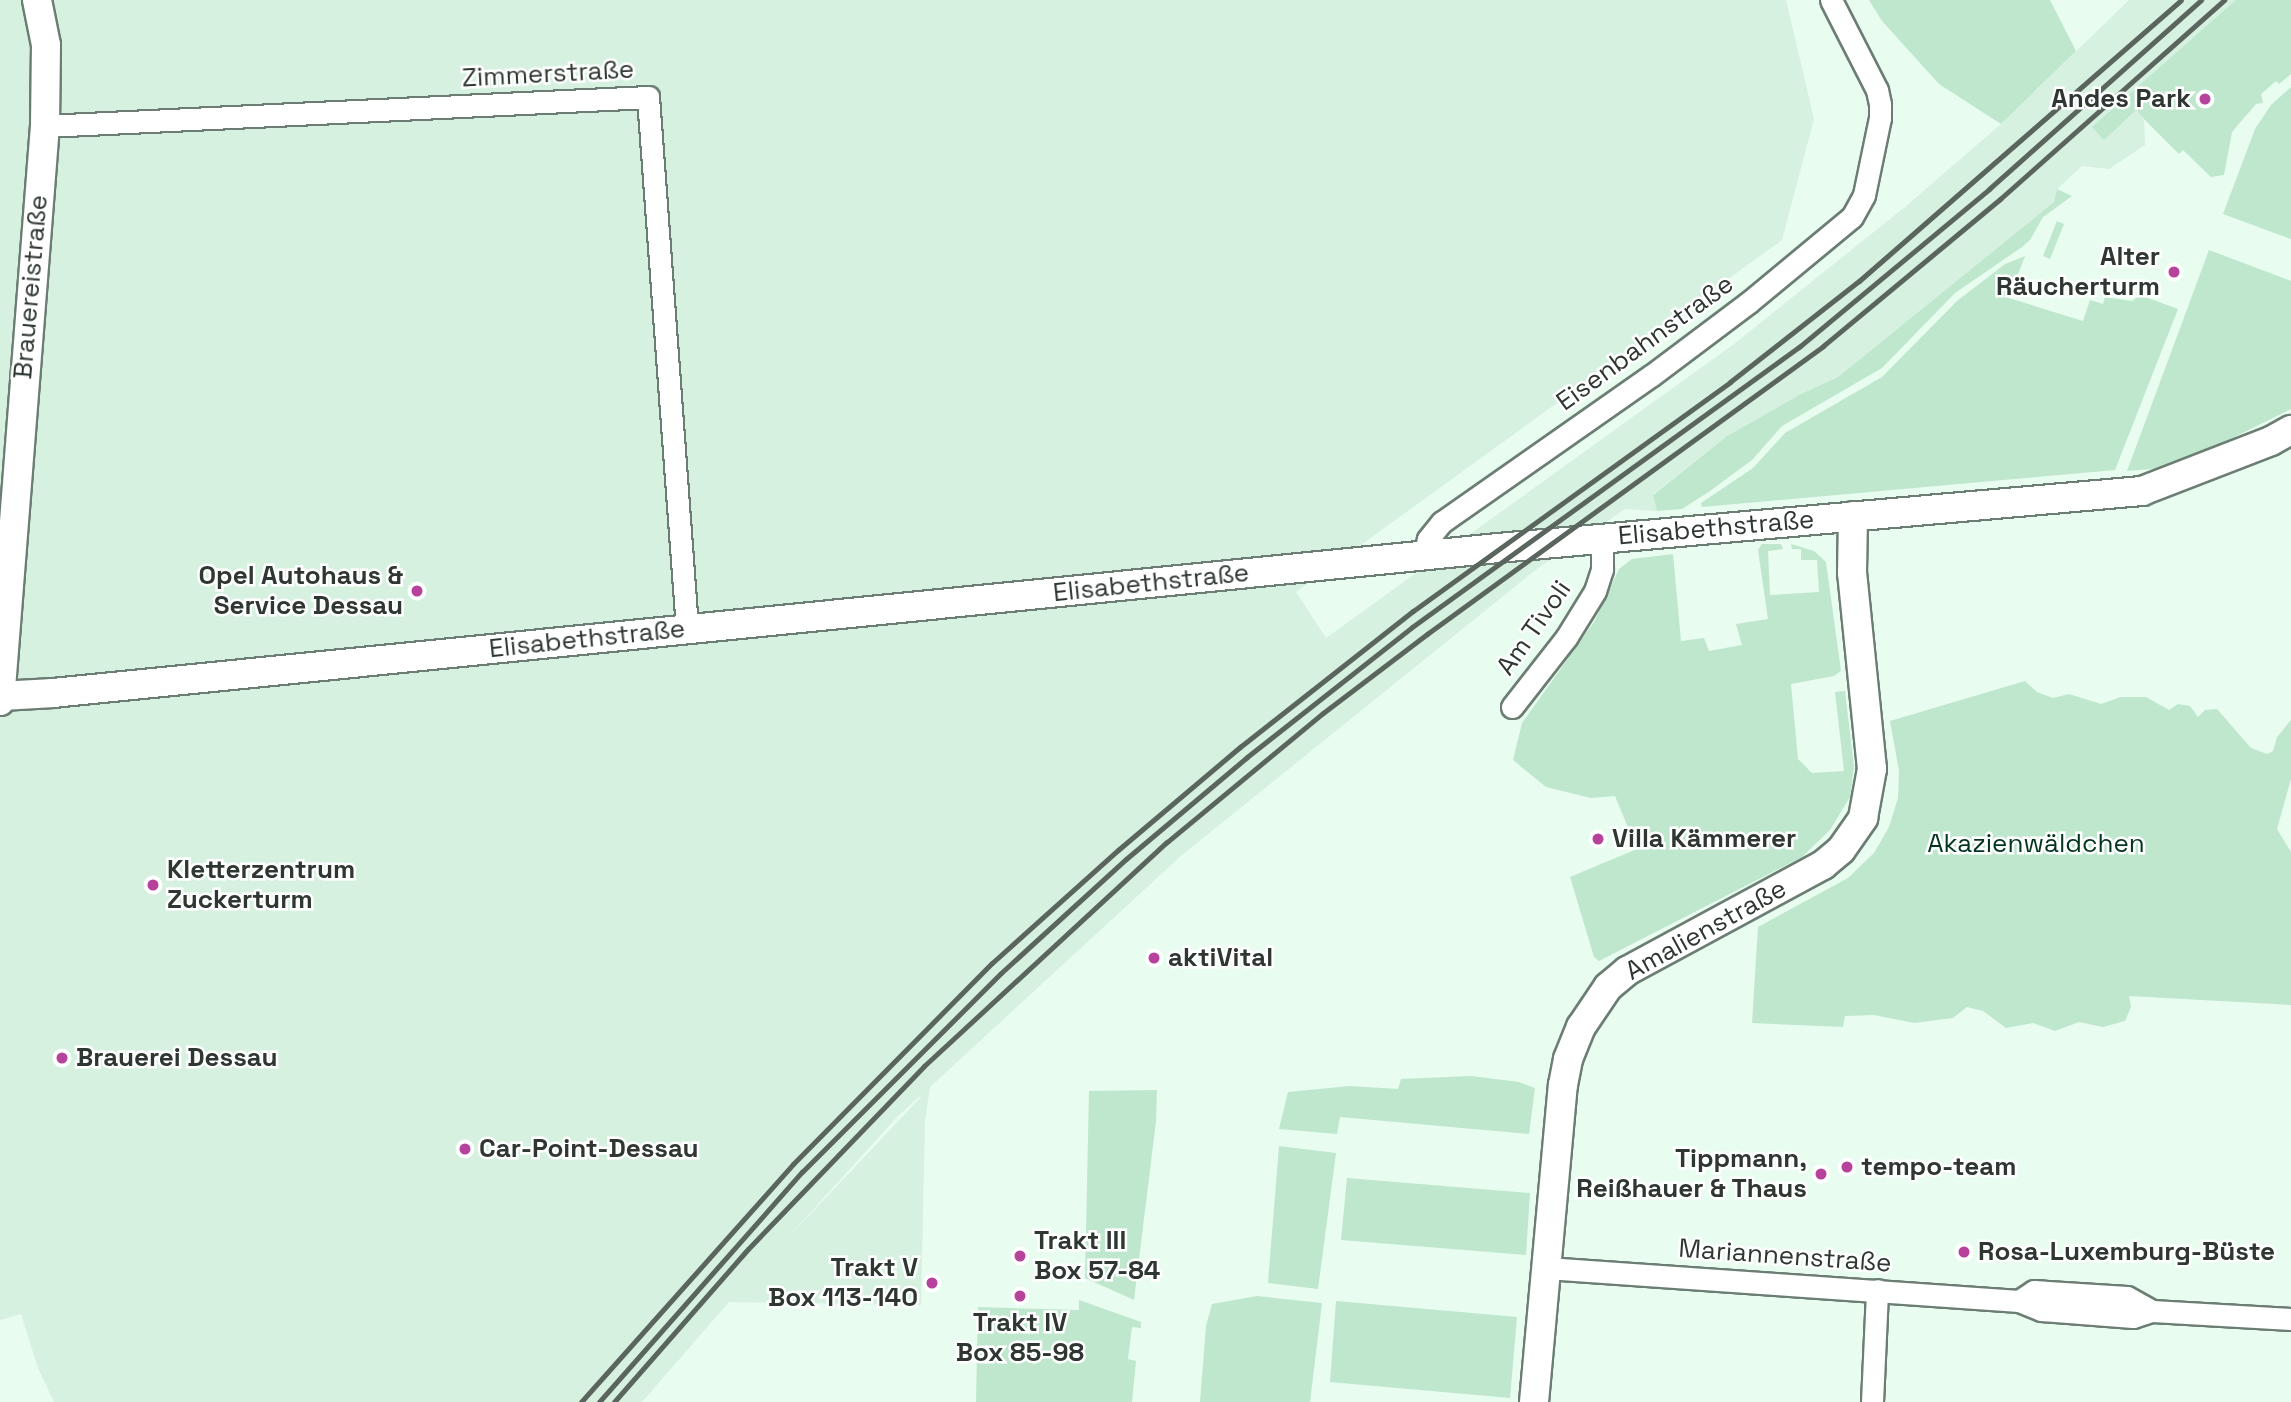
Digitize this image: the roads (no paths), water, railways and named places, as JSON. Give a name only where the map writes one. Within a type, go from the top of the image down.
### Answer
[{"type":"street","name":"Brauereistraße","points":[[0,698],[45,126],[46,45],[37,0]]},
{"type":"street","name":"Eisenbahnstraße","points":[[1424,556],[1428,540],[1442,522],[1652,375],[1842,229],[1858,208],[1864,195],[1880,118],[1877,90],[1831,0]]},
{"type":"street","name":"Zimmerstraße","points":[[45,126],[648,97],[687,628]]},
{"type":"street","name":"Elisabethstraße","points":[[0,698],[1602,538],[2142,491],[2271,441],[2291,430]]},
{"type":"street","name":"Amalienstraße","points":[[1534,1402],[1563,1086],[1574,1042],[1593,1006],[1608,987],[1627,971],[1823,864],[1841,850],[1863,818],[1872,769],[1852,573],[1853,516]]},
{"type":"street","name":"Am Tivoli","points":[[1512,707],[1566,638],[1595,591],[1602,569],[1602,538]]},
{"type":"street","name":"Mariannenstraße","points":[[1546,1268],[2019,1301],[2041,1310],[2133,1317],[2152,1311],[2291,1319]]},
{"type":"street","points":[[1872,1402],[1877,1290]]},
{"type":"railway","points":[[581,1402],[793,1164],[992,963],[1118,850],[1240,747],[1413,611],[1730,382],[1859,281],[2181,0]]},
{"type":"railway","points":[[599,1402],[802,1172],[1001,973],[1126,859],[1247,757],[1412,627],[1799,347],[1989,189],[2201,0]]},
{"type":"railway","points":[[614,1402],[748,1249],[924,1066],[1167,842],[1323,713],[1427,634],[1823,346],[2000,199],[2224,0]]},
{"type":"place","name":"Andes Park","points":[[2205,99]]},
{"type":"place","name":"Alter Räucherturm","points":[[2174,272]]},
{"type":"place","name":"Opel Autohaus & Service Dessau","points":[[417,591]]},
{"type":"place","name":"Villa Kämmerer","points":[[1598,839]]},
{"type":"place","name":"Kletterzentrum Zuckerturm","points":[[153,885]]},
{"type":"place","name":"aktiVital","points":[[1154,958]]},
{"type":"place","name":"Brauerei Dessau","points":[[62,1058]]},
{"type":"place","name":"Car-Point-Dessau","points":[[465,1149]]},
{"type":"place","name":"tempo-team","points":[[1847,1167]]},
{"type":"place","name":"Tippmann, Reißhauer & Thaus","points":[[1821,1174]]},
{"type":"place","name":"Rosa-Luxemburg-Büste","points":[[1964,1252]]},
{"type":"place","name":"Trakt III Box 57-84","points":[[1020,1256]]},
{"type":"place","name":"Trakt V Box 113-140","points":[[932,1283]]},
{"type":"place","name":"Trakt IV Box 85-98","points":[[1020,1296]]},
{"type":"park label","name":"Akazienwäldchen","points":[[2036,844]]}]
